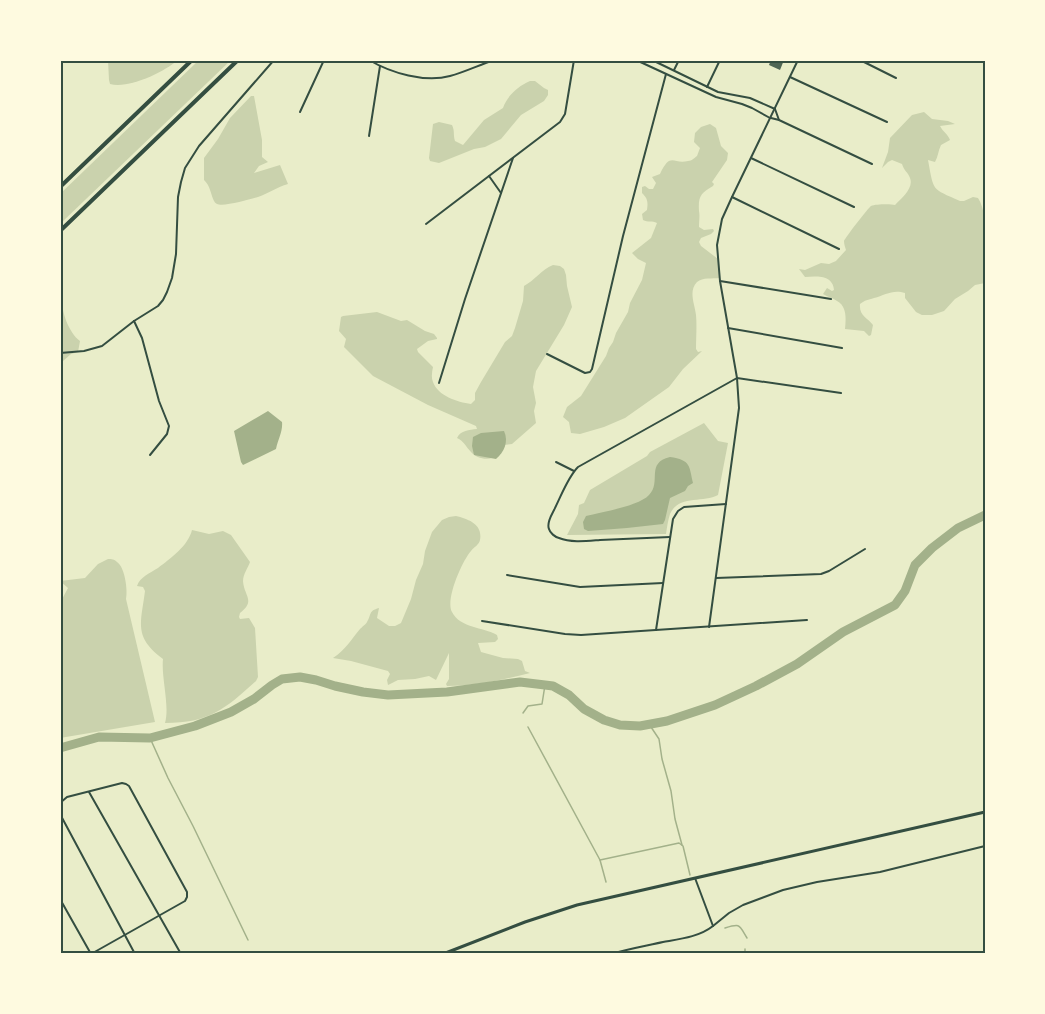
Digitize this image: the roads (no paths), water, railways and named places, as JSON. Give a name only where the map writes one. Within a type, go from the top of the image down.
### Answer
[{"type":"highway","points":[[60,187],[192,60]]},
{"type":"highway","points":[[60,231],[238,60]]},
{"type":"main road","points":[[442,954],[577,905],[985,812]]},
{"type":"street","points":[[60,353],[84,351],[102,346],[158,306],[167,292],[176,254],[178,207],[185,168],[191,156],[274,60]]},
{"type":"street","points":[[300,112],[324,60]]},
{"type":"street","points":[[369,60],[411,76],[438,79],[494,60]]},
{"type":"street","points":[[426,224],[560,122],[566,109],[574,60]]},
{"type":"street","points":[[637,60],[716,97],[742,104],[779,120],[872,164]]},
{"type":"street","points":[[652,60],[724,94],[750,98],[775,110],[779,120]]},
{"type":"street","points":[[674,70],[678,60]]},
{"type":"street","points":[[707,87],[720,60]]},
{"type":"street","points":[[710,627],[739,416],[737,378],[720,281],[717,245],[722,219],[798,60]]},
{"type":"street","points":[[860,60],[896,78]]},
{"type":"street","points":[[369,136],[380,66]]},
{"type":"street","points":[[547,354],[585,373],[592,369],[623,236],[666,74]]},
{"type":"street","points":[[790,77],[887,122]]},
{"type":"street","points":[[439,383],[513,158]]},
{"type":"street","points":[[751,158],[854,207]]},
{"type":"street","points":[[489,176],[501,193]]},
{"type":"street","points":[[732,197],[839,249]]},
{"type":"street","points":[[720,281],[831,299]]},
{"type":"street","points":[[134,321],[142,338],[159,401],[169,426],[167,434],[150,454]]},
{"type":"street","points":[[728,328],[842,348]]},
{"type":"street","points":[[670,537],[583,541],[558,538],[548,526],[574,471],[737,378],[841,393]]},
{"type":"street","points":[[556,462],[574,471]]},
{"type":"street","points":[[657,630],[673,519],[684,507],[726,504]]},
{"type":"street","points":[[716,578],[821,574],[865,549]]},
{"type":"street","points":[[507,575],[580,587],[663,583]]},
{"type":"street","points":[[482,621],[581,635],[807,620]]},
{"type":"street","points":[[60,803],[67,797],[122,783],[129,786],[187,892],[185,901],[91,954],[60,899]]},
{"type":"street","points":[[88,792],[181,954]]},
{"type":"street","points":[[60,814],[135,954]]},
{"type":"street","points":[[611,954],[706,932],[743,905],[783,890],[880,872],[985,846]]},
{"type":"street","points":[[695,878],[713,926]]},
{"type":"waterway","points":[[60,748],[99,737],[150,738],[195,726],[231,712],[282,679],[300,677],[363,692],[388,695],[447,692],[520,682],[553,686],[569,695],[584,709],[604,720],[620,725],[640,726],[667,721],[715,705],[756,686],[797,664],[843,632],[895,605],[905,591],[915,565],[958,528],[985,515]]},
{"type":"waterway","points":[[523,713],[528,706],[542,704],[545,685]]},
{"type":"waterway","points":[[649,724],[659,739],[682,845]]},
{"type":"waterway","points":[[528,727],[600,860],[606,882]]},
{"type":"waterway","points":[[150,738],[248,940]]},
{"type":"waterway","points":[[600,860],[679,843],[683,846],[690,875]]},
{"type":"waterway","points":[[725,928],[739,926],[747,938]]},
{"type":"waterway","points":[[745,949],[745,954]]}]
